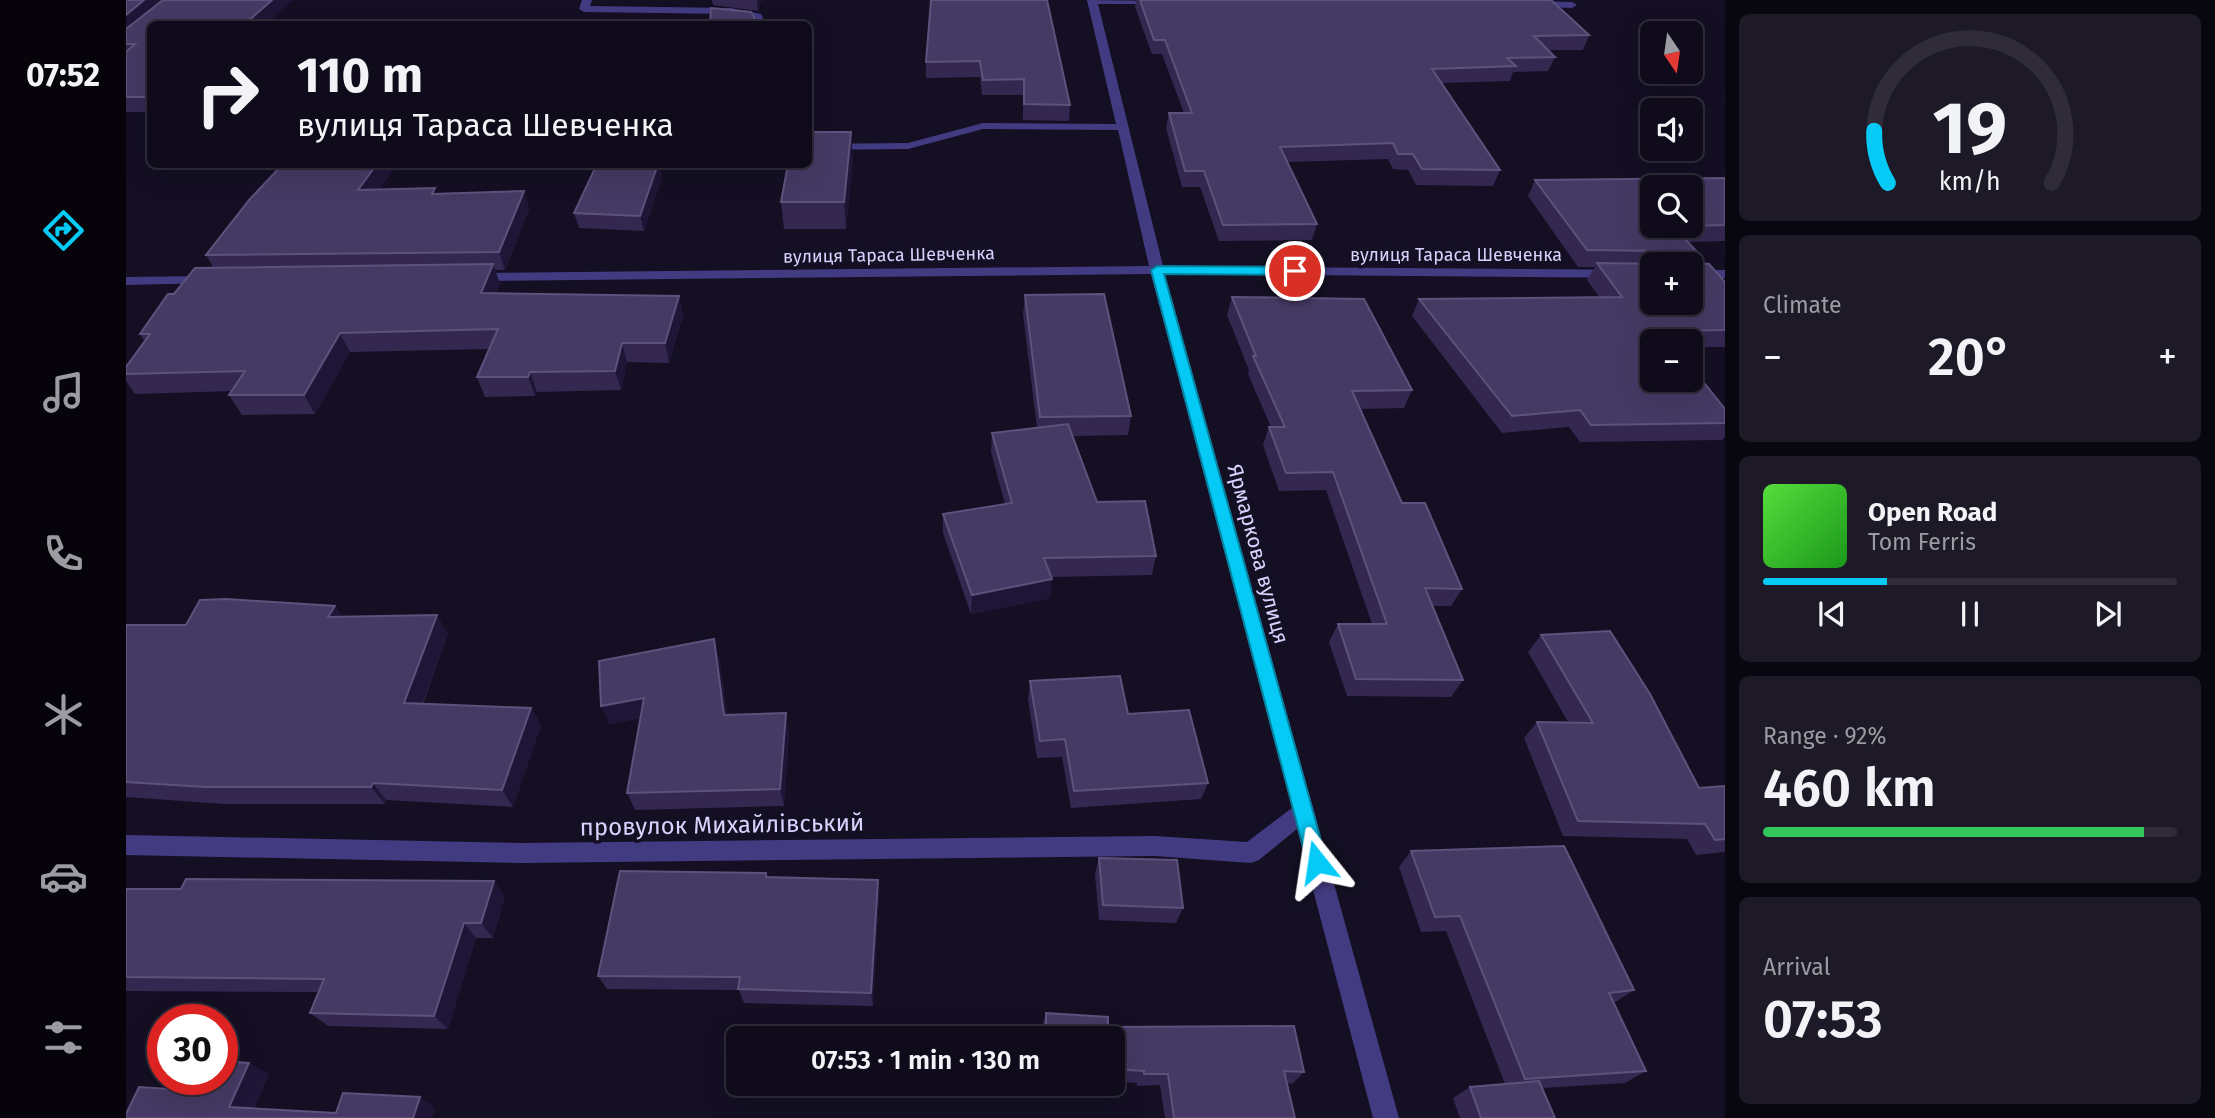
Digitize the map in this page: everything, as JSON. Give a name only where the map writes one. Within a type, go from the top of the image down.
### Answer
[{"type":"street","points":[[587,0],[584,9],[731,11],[758,16],[760,21]]},
{"type":"street","points":[[1092,0],[1174,1]]},
{"type":"street","name":"Ярмаркова вулиця","points":[[1092,0],[1157,270],[1387,1118]]},
{"type":"street","points":[[1516,4],[1572,5]]},
{"type":"street","points":[[812,147],[908,146],[983,126],[1123,127]]},
{"type":"street","name":"вулиця Тараса Шевченка","points":[[461,278],[1157,270],[1640,274]]},
{"type":"street","points":[[1703,274],[1725,274]]},
{"type":"street","points":[[126,281],[224,280]]},
{"type":"street","name":"провулок Михайлівський","points":[[126,845],[522,853],[1155,846],[1251,853],[1304,811]]},
{"type":"building","points":[[126,0],[144,0],[126,15]]},
{"type":"building","points":[[163,0],[272,0],[248,21],[147,21],[147,97],[126,97],[126,52],[135,44],[126,44],[126,29]]},
{"type":"building","points":[[931,0],[1047,0],[1070,105],[1024,104],[1024,79],[983,80],[980,61],[926,62]]},
{"type":"building","points":[[1140,0],[1551,0],[1589,35],[1534,36],[1555,57],[1507,58],[1516,66],[1432,69],[1500,170],[1422,169],[1413,154],[1398,154],[1393,143],[1280,147],[1317,224],[1223,225],[1204,171],[1185,171],[1169,113],[1192,113],[1165,40],[1154,40]]},
{"type":"building","points":[[711,8],[751,12],[754,17],[753,21],[710,21]]},
{"type":"building","points":[[812,132],[851,132],[844,202],[781,202],[787,168],[812,168]]},
{"type":"building","points":[[279,168],[374,168],[358,190],[435,188],[432,194],[524,191],[499,252],[206,255],[250,199]]},
{"type":"building","points":[[595,168],[657,168],[640,216],[574,213]]},
{"type":"building","points":[[1703,178],[1725,178],[1725,225],[1703,226]]},
{"type":"building","points":[[1640,179],[1640,238],[1684,238],[1697,252],[1587,250],[1535,180]]},
{"type":"building","points":[[1597,263],[1640,264],[1640,315],[1703,315],[1703,263],[1709,264],[1725,282],[1725,330],[1640,329],[1640,392],[1703,392],[1703,381],[1725,409],[1725,423],[1591,425],[1580,410],[1512,416],[1419,299],[1622,297]]},
{"type":"building","points":[[493,264],[481,293],[679,296],[665,343],[622,343],[615,371],[530,372],[528,377],[477,377],[498,329],[340,333],[304,395],[229,395],[245,371],[126,374],[126,367],[150,334],[140,334],[168,294],[174,294],[195,268]]},
{"type":"building","points":[[1104,294],[1131,416],[1040,417],[1025,295]]},
{"type":"building","points":[[1232,297],[1364,299],[1412,390],[1352,391],[1402,503],[1425,503],[1462,589],[1425,588],[1463,680],[1356,679],[1338,624],[1387,624],[1333,472],[1286,473],[1269,427],[1285,427],[1253,356],[1256,356]]},
{"type":"building","points":[[1068,424],[1097,502],[1145,501],[1156,556],[1044,558],[1052,579],[972,595],[943,514],[1012,503],[992,433]]},
{"type":"building","points":[[227,599],[335,606],[328,617],[437,615],[404,703],[531,708],[502,790],[373,783],[371,787],[206,787],[126,782],[126,625],[186,625],[200,600]]},
{"type":"building","points":[[1610,631],[1650,694],[1699,788],[1725,786],[1725,839],[1715,840],[1705,824],[1578,821],[1537,722],[1593,723],[1541,635]]},
{"type":"building","points":[[714,639],[724,715],[786,713],[780,789],[627,793],[644,698],[601,706],[599,661]]},
{"type":"building","points":[[1120,676],[1128,714],[1189,710],[1208,783],[1074,791],[1065,739],[1040,741],[1030,681]]},
{"type":"building","points":[[1564,846],[1634,990],[1609,993],[1646,1071],[1525,1079],[1460,916],[1435,917],[1411,851]]},
{"type":"building","points":[[1099,858],[1177,860],[1183,908],[1103,905]]},
{"type":"building","points":[[620,871],[766,873],[766,877],[878,880],[871,993],[738,989],[740,977],[598,976]]},
{"type":"building","points":[[186,879],[494,881],[481,923],[464,923],[434,1016],[310,1013],[324,979],[126,977],[126,889],[181,889]]},
{"type":"building","points":[[1046,1013],[1108,1017],[1108,1026],[1046,1026]]},
{"type":"building","points":[[1294,1026],[1304,1072],[1284,1071],[1295,1118],[1174,1118],[1168,1074],[1144,1074],[1144,1071],[1125,1070],[1125,1027]]},
{"type":"building","points":[[238,1062],[249,1063],[238,1087]]},
{"type":"building","points":[[1539,1081],[1555,1118],[1481,1118],[1470,1087]]},
{"type":"building","points":[[139,1087],[147,1088],[147,1095],[234,1095],[229,1107],[336,1113],[343,1093],[420,1097],[413,1118],[126,1118]]},
{"type":"route","points":[[1295,271],[1157,270],[1317,862]]}]
